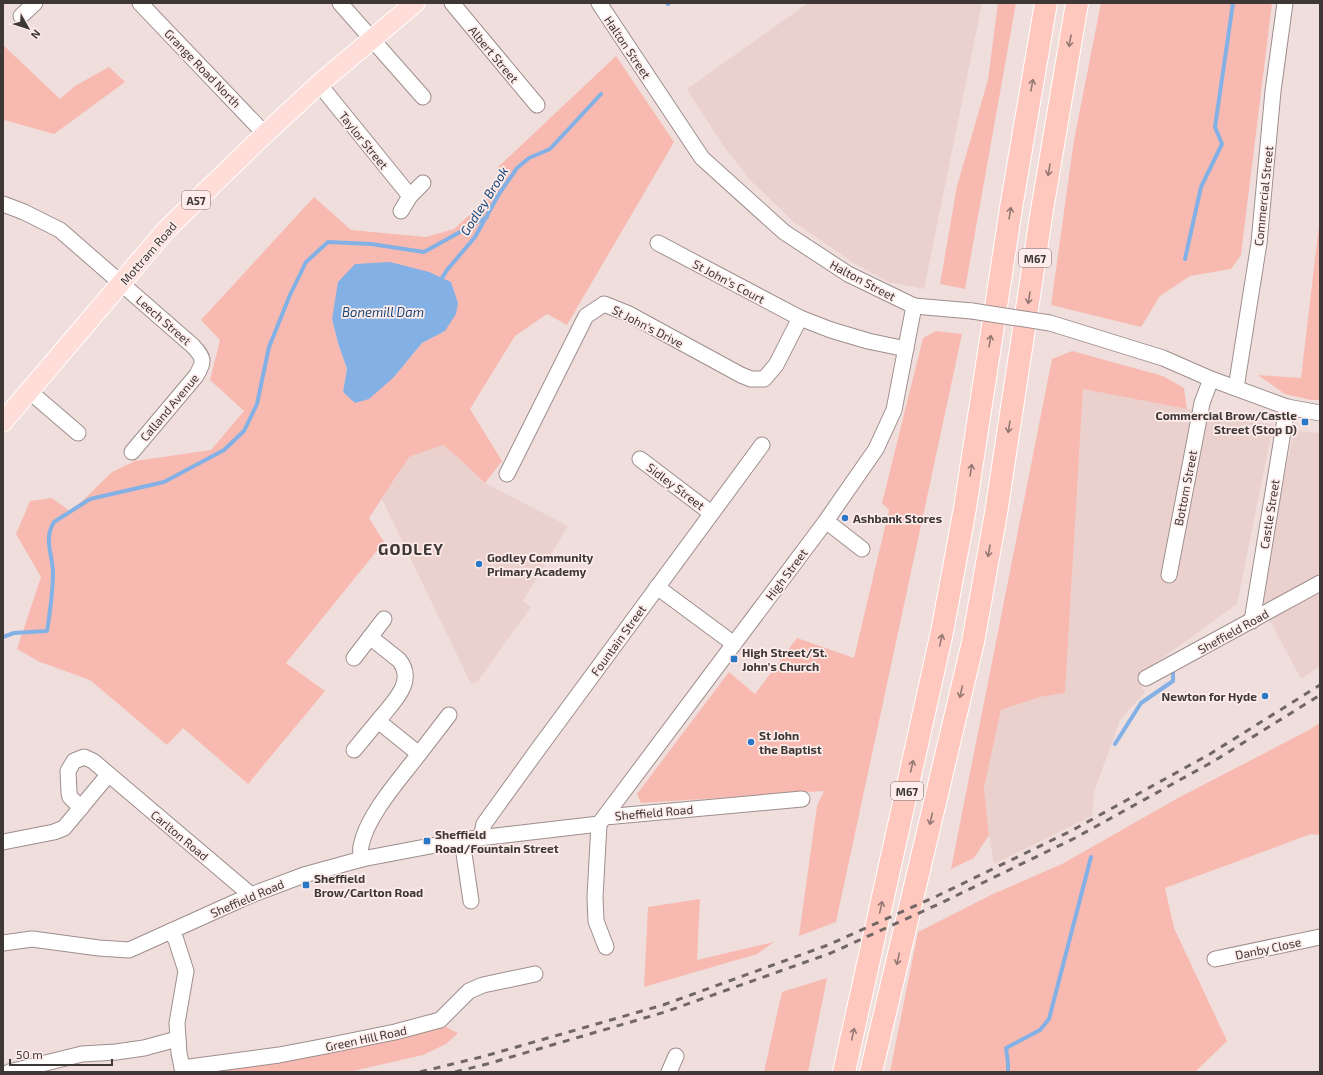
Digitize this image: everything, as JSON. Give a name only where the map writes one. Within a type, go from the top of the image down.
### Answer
[{"type":"highway","name":"M67","points":[[844,1072],[942,632],[965,508],[1012,202],[1046,3]]},
{"type":"highway","name":"M67","points":[[871,1072],[973,642],[996,512],[1044,202],[1077,3]]},
{"type":"main road","name":"Mottram Road","points":[[3,422],[122,284],[166,230],[319,84],[415,3]]},
{"type":"street","points":[[21,16],[35,3]]},
{"type":"street","name":"Grange Road North","points":[[140,3],[265,134]]},
{"type":"street","points":[[340,3],[423,97]]},
{"type":"street","name":"Albert Street","points":[[452,3],[537,105]]},
{"type":"street","name":"Halton Street","points":[[599,3],[702,158],[784,232],[848,274],[914,306],[972,311],[1050,323],[1163,358],[1211,379],[1287,407],[1320,414]]},
{"type":"street","name":"Commercial Street","points":[[1236,388],[1259,243],[1273,91],[1285,3]]},
{"type":"street","name":"Taylor Street","points":[[319,84],[410,196]]},
{"type":"street","points":[[401,211],[410,196],[423,183]]},
{"type":"street","name":"Leech Street","points":[[3,204],[24,212],[60,230],[193,346],[203,360]]},
{"type":"street","name":"St John's Court","points":[[658,243],[800,318],[831,330],[868,341],[906,349]]},
{"type":"street","name":"St John's Drive","points":[[507,474],[586,316],[604,304],[630,314],[750,380],[764,378],[776,365],[800,318]]},
{"type":"street","name":"High Street","points":[[602,820],[826,521],[876,450],[894,410],[914,306]]},
{"type":"street","name":"Calland Avenue","points":[[132,452],[196,376],[201,368],[203,360]]},
{"type":"street","name":"Bottom Street","points":[[1169,575],[1202,403],[1211,379]]},
{"type":"street","points":[[29,391],[78,433]]},
{"type":"street","name":"Castle Street","points":[[1252,620],[1287,407]]},
{"type":"street","name":"Fountain Street","points":[[481,838],[484,824],[711,513],[762,446]]},
{"type":"street","name":"Sidley Street","points":[[640,459],[711,513]]},
{"type":"street","points":[[826,521],[862,549]]},
{"type":"street","name":"Sheffield Road","points":[[1146,678],[1320,583]]},
{"type":"street","points":[[657,587],[734,644]]},
{"type":"street","points":[[354,658],[384,619]]},
{"type":"street","points":[[354,750],[403,687],[406,675],[399,660],[370,637]]},
{"type":"street","points":[[362,859],[360,847],[371,820],[381,804],[449,715]]},
{"type":"street","points":[[378,721],[419,754]]},
{"type":"street","name":"Carlton Road","points":[[81,808],[70,797],[68,771],[74,761],[78,758],[84,757],[89,758],[251,895]]},
{"type":"street","points":[[3,842],[59,831],[67,825],[108,775]]},
{"type":"street","name":"Sheffield Road","points":[[3,943],[32,939],[99,948],[130,950],[251,895],[304,875],[362,859],[462,840],[602,820],[802,799]]},
{"type":"street","points":[[602,820],[596,898],[596,921],[606,947]]},
{"type":"street","points":[[462,840],[470,901]]},
{"type":"street","points":[[171,931],[176,940],[186,971],[180,1005],[177,1039],[183,1070]]},
{"type":"street","name":"Danby Close","points":[[1215,959],[1320,937]]},
{"type":"street","name":"Green Hill Road","points":[[183,1070],[326,1046],[395,1032],[440,1020],[469,991],[483,985],[536,974]]},
{"type":"street","points":[[9,1072],[82,1054],[116,1052],[144,1048],[177,1039]]},
{"type":"street","points":[[669,1072],[676,1056]]},
{"type":"shaded area","points":[[808,3],[982,3],[924,289],[888,282],[852,262],[794,222],[749,179],[722,144],[687,89]]},
{"type":"shaded area","points":[[998,3],[1016,3],[965,289],[940,284],[957,186],[988,80]]},
{"type":"shaded area","points":[[1101,3],[1272,3],[1241,255],[1231,269],[1190,276],[1160,296],[1141,327],[1051,305],[1074,140]]},
{"type":"shaded area","points":[[3,45],[60,99],[75,86],[109,67],[125,82],[54,134],[4,120],[3,121]]},
{"type":"shaded area","points":[[616,56],[674,142],[567,325],[547,314],[515,336],[470,409],[502,461],[485,483],[443,445],[409,457],[369,518],[384,542],[286,663],[325,691],[248,784],[183,728],[167,745],[90,680],[40,662],[17,649],[41,577],[16,534],[30,501],[52,498],[71,512],[112,472],[135,461],[211,450],[244,411],[210,380],[220,340],[201,320],[314,197],[351,230],[426,237],[454,229],[505,183],[497,168]],"holes":[[[332,319],[445,331],[422,343],[394,377],[343,392],[347,369]]]},
{"type":"shaded area","points":[[1320,217],[1320,400],[1311,400],[1285,394],[1258,375],[1301,378]]},
{"type":"shaded area","points":[[936,331],[962,334],[836,922],[799,936],[817,806],[824,791],[641,803],[637,794],[729,672],[755,694],[797,638],[854,658],[889,510],[882,503],[923,338]]},
{"type":"shaded area","points":[[1072,351],[1163,376],[1184,388],[1187,409],[1083,389],[1065,693],[1040,697],[1001,710],[984,788],[989,835],[974,858],[951,869],[1052,359]]},
{"type":"shaded area","points":[[1083,389],[1273,425],[1237,604],[1136,677],[1145,692],[1120,720],[1094,792],[1092,816],[994,864],[984,788],[1001,710],[1040,697],[1065,693]]},
{"type":"shaded area","points":[[1294,431],[1320,433],[1320,666],[1301,679],[1258,598]]},
{"type":"shaded area","name":"Godley Community Primary Academy","points":[[443,445],[461,459],[485,483],[568,526],[523,601],[531,607],[477,682],[471,684],[382,499],[409,457]]},
{"type":"shaded area","points":[[1320,723],[1320,835],[1311,834],[1165,888],[1174,928],[1227,1041],[1195,1072],[890,1072],[918,932],[993,894],[1062,864],[1178,798]]},
{"type":"shaded area","points":[[700,899],[697,960],[774,942],[757,954],[644,987],[648,907]]},
{"type":"shaded area","points":[[827,978],[808,1072],[764,1072],[782,992]]},
{"type":"shaded area","points":[[442,1025],[458,1033],[446,1044],[423,1055],[349,1072],[209,1072],[209,1070]]},
{"type":"water","name":"Bonemill Dam","points":[[390,262],[429,272],[451,282],[458,303],[456,314],[445,331],[422,343],[394,377],[369,399],[355,403],[343,392],[347,369],[332,319],[338,282],[355,264]]},
{"type":"waterway","points":[[1185,259],[1201,187],[1222,144],[1215,127],[1233,3]]},
{"type":"waterway","name":"Godley Brook","points":[[442,278],[475,237],[499,194],[517,168],[529,158],[550,149],[601,94]]},
{"type":"waterway","points":[[3,637],[14,633],[47,631],[53,580],[53,566],[49,548],[49,535],[54,522],[90,499],[164,482],[224,450],[244,431],[257,404],[269,347],[290,295],[306,262],[328,242],[371,244],[424,252],[487,217]]},
{"type":"waterway","points":[[1115,744],[1141,703],[1173,681],[1173,667]]},
{"type":"waterway","points":[[1008,1072],[1006,1048],[1040,1030],[1049,1019],[1091,857]]},
{"type":"railway","points":[[420,1072],[485,1056],[663,1005],[828,945],[937,896],[1071,831],[1210,754],[1320,685]]},
{"type":"railway","points":[[455,1072],[665,1012],[831,953],[941,903],[1075,838],[1214,761],[1320,695]]},
{"type":"place","name":"Commercial Brow/Castle Street (Stop D)","points":[[1305,422]]},
{"type":"place","name":"Ashbank Stores","points":[[845,518]]},
{"type":"place","name":"Godley Community Primary Academy","points":[[479,564]]},
{"type":"place","name":"High Street/St. John's Church","points":[[734,659]]},
{"type":"place","name":"Newton for Hyde","points":[[1265,696]]},
{"type":"place","name":"St John the Baptist","points":[[751,742]]},
{"type":"place","name":"Sheffield Road/Fountain Street","points":[[427,841]]},
{"type":"place","name":"Sheffield Brow/Carlton Road","points":[[306,885]]},
{"type":"district","name":"GODLEY","points":[[411,548]]}]
